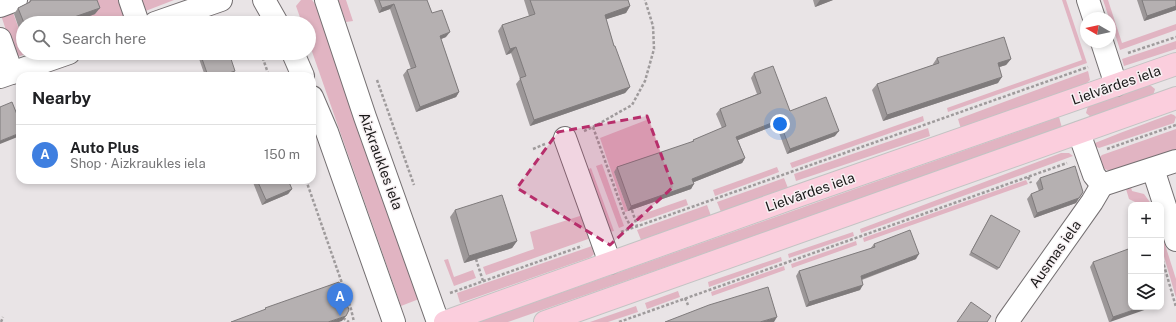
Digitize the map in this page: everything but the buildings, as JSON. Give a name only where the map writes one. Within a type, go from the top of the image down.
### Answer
[{"type":"main road","name":"Lielvārdes iela","points":[[445,322],[610,262],[1172,66]]},
{"type":"main road","points":[[1172,66],[1176,88]]},
{"type":"main road","points":[[545,322],[1176,98]]},
{"type":"main road","points":[[1069,101],[1079,133]]},
{"type":"street","points":[[0,6],[16,0]]},
{"type":"street","points":[[130,0],[136,16]]},
{"type":"street","points":[[175,16],[221,0]]},
{"type":"street","points":[[264,0],[273,16]]},
{"type":"street","name":"Aizkraukles iela","points":[[326,0],[365,117],[438,322]]},
{"type":"street","points":[[1088,0],[1092,12]]},
{"type":"street","points":[[0,39],[6,75],[49,60]]},
{"type":"street","points":[[1105,51],[1116,85]]},
{"type":"street","points":[[296,60],[301,72]]},
{"type":"street","points":[[316,106],[327,132],[394,322]]},
{"type":"street","points":[[1079,133],[1094,175],[1102,185],[1176,161]]},
{"type":"street","points":[[564,138],[610,262]]},
{"type":"street","points":[[1153,169],[1176,240]]},
{"type":"street","name":"Ausmas iela","points":[[1007,322],[1092,202],[1102,185]]},
{"type":"path","points":[[533,149],[594,127],[632,105],[645,81],[654,49],[653,26],[645,0]]},
{"type":"path","points":[[448,293],[632,228],[1105,51],[1176,36]]},
{"type":"path","points":[[264,60],[268,72]]},
{"type":"path","points":[[376,75],[415,187]]},
{"type":"path","points":[[1103,150],[1176,125]]},
{"type":"path","points":[[594,127],[624,214],[632,228],[640,252]]},
{"type":"path","points":[[619,322],[1069,162]]},
{"type":"path","points":[[1028,177],[1031,183]]},
{"type":"path","points":[[307,184],[351,309],[354,322]]},
{"type":"path","points":[[632,210],[637,226]]},
{"type":"path","points":[[476,259],[483,281]]},
{"type":"path","points":[[1164,265],[1176,307]]},
{"type":"path","points":[[1,322],[3,317]]},
{"type":"path","points":[[344,318],[349,322]]},
{"type":"highlighted area","points":[[647,116],[673,187],[610,245],[517,188],[558,132]]},
{"type":"shaded area","points":[[90,0],[124,0],[126,16],[77,16]]},
{"type":"shaded area","points":[[137,0],[174,0],[143,12]]},
{"type":"shaded area","points":[[301,0],[312,0],[315,4],[419,299],[401,306],[315,60],[316,16],[300,16],[296,6]]},
{"type":"shaded area","points":[[338,0],[346,0],[353,21],[346,22]]},
{"type":"shaded area","points":[[1062,0],[1066,0],[1080,42],[1080,48],[1082,48],[1087,63],[948,112],[947,108],[1082,60]]},
{"type":"shaded area","points":[[1103,0],[1108,0],[1112,12],[1107,12]]},
{"type":"shaded area","points":[[12,10],[16,21],[15,58],[1,15]]},
{"type":"shaded area","points":[[1176,24],[1176,30],[1120,50],[1116,37],[1116,25],[1122,43]]},
{"type":"shaded area","points":[[1176,41],[1176,49],[1124,66],[1122,59]]},
{"type":"shaded area","points":[[1088,71],[1090,80],[1086,84],[961,129],[958,119]]},
{"type":"shaded area","points":[[1150,85],[1155,89],[1153,96],[1091,117],[1086,113],[1088,106]]},
{"type":"shaded area","points":[[1171,114],[1176,117],[1174,123],[1099,148],[1094,146],[1095,143]]},
{"type":"shaded area","points":[[923,116],[924,121],[792,168],[790,163]]},
{"type":"shaded area","points":[[1059,117],[1062,128],[508,322],[478,322]]},
{"type":"shaded area","points":[[649,119],[662,156],[614,172],[628,211],[625,212],[600,138]]},
{"type":"shaded area","points":[[928,128],[930,136],[796,181],[794,174]]},
{"type":"shaded area","points":[[1176,129],[1176,153],[1115,173],[1102,168],[1098,159],[1102,155]]},
{"type":"shaded area","points":[[1061,153],[1069,153],[1073,156],[861,233],[860,229]]},
{"type":"shaded area","points":[[602,164],[624,226],[619,228],[596,166]]},
{"type":"shaded area","points":[[777,167],[779,172],[715,196],[713,190]]},
{"type":"shaded area","points":[[591,168],[614,231],[609,232],[587,170]]},
{"type":"shaded area","points":[[784,178],[788,188],[721,212],[717,202]]},
{"type":"shaded area","points":[[1026,180],[1028,184],[864,242],[863,238]]},
{"type":"shaded area","points":[[1130,184],[1132,191],[1144,194],[1150,202],[1135,202],[1129,199],[1126,189],[1122,190]]},
{"type":"shaded area","points":[[686,199],[688,205],[640,222],[637,216]]},
{"type":"shaded area","points":[[707,205],[711,216],[641,240],[637,230]]},
{"type":"shaded area","points":[[583,215],[591,238],[486,275],[483,267],[534,249],[530,232]]},
{"type":"shaded area","points":[[853,232],[854,236],[789,258],[788,254]]},
{"type":"shaded area","points":[[856,241],[857,245],[792,268],[791,264]]},
{"type":"shaded area","points":[[1164,241],[1176,279],[1176,298],[1164,256]]},
{"type":"shaded area","points":[[592,246],[594,254],[591,257],[460,303],[457,293]]},
{"type":"shaded area","points":[[781,257],[782,261],[709,287],[708,282]]},
{"type":"shaded area","points":[[448,259],[454,277],[473,270],[476,278],[454,286],[444,260]]},
{"type":"shaded area","points":[[784,266],[785,270],[712,296],[711,292]]},
{"type":"shaded area","points":[[678,291],[680,297],[647,309],[645,303]]},
{"type":"shaded area","points":[[636,306],[638,312],[608,322],[590,322]]},
{"type":"place","name":"Auto Plus","points":[[340,316]]}]
